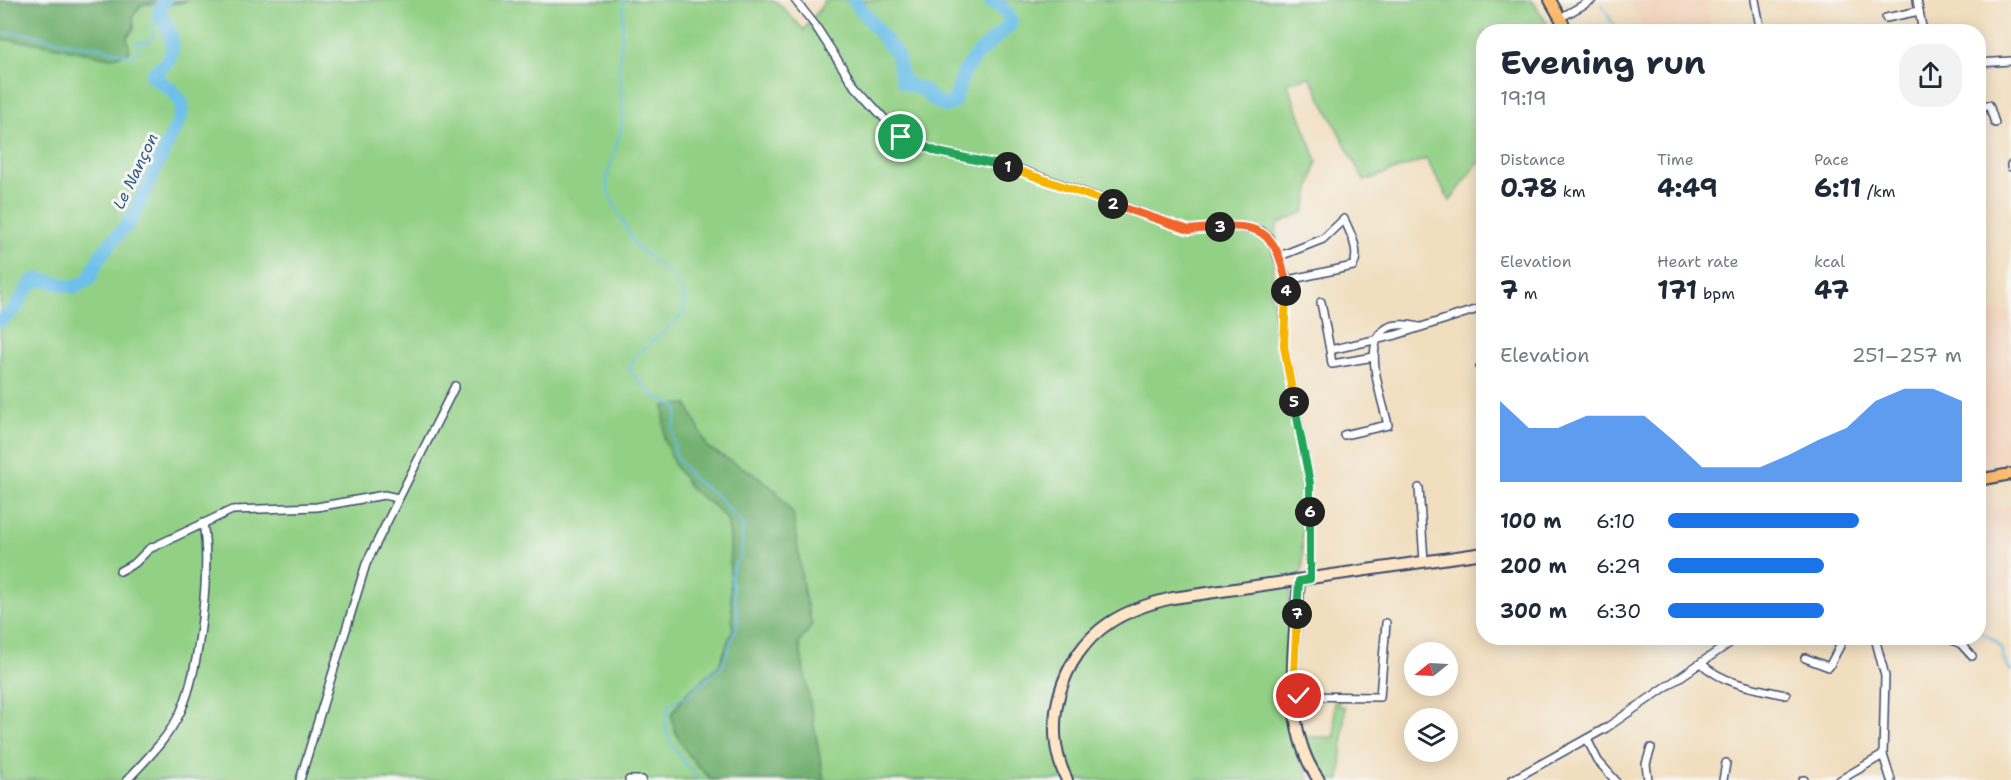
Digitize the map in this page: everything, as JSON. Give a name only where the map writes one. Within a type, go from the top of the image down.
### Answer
[{"type":"main road","points":[[1550,0],[1563,24]]},
{"type":"main road","points":[[1986,479],[2011,474]]},
{"type":"main road","points":[[1986,484],[2011,480]]},
{"type":"main road","points":[[1067,780],[1056,745],[1055,721],[1058,700],[1073,660],[1094,635],[1124,614],[1146,604],[1173,598],[1476,554]]},
{"type":"main road","points":[[1304,580],[1293,696],[1297,735],[1307,764],[1319,780]]},
{"type":"street","points":[[795,0],[815,25],[853,84],[901,137],[938,152],[1021,170],[1189,230],[1233,226],[1261,231],[1270,238],[1280,256],[1288,280],[1284,310],[1284,346],[1310,483],[1304,580]]},
{"type":"street","points":[[1560,18],[1592,0]]},
{"type":"street","points":[[1755,0],[1760,24]]},
{"type":"street","points":[[1917,0],[1923,24]]},
{"type":"street","points":[[1886,18],[1919,11]]},
{"type":"street","points":[[1986,63],[2011,61]]},
{"type":"street","points":[[1986,105],[1989,105],[1995,123]]},
{"type":"street","points":[[1280,256],[1323,239],[1344,219],[1355,250],[1356,261],[1353,266],[1288,280]]},
{"type":"street","points":[[1321,303],[1332,364],[1374,357]]},
{"type":"street","points":[[1330,350],[1375,340],[1476,309]]},
{"type":"street","points":[[1344,435],[1388,425],[1374,357],[1375,340]]},
{"type":"street","points":[[300,780],[366,564],[455,386]]},
{"type":"street","points":[[1419,488],[1424,561]]},
{"type":"street","points":[[120,571],[135,563],[149,549],[232,510],[318,507],[384,495],[398,498]]},
{"type":"street","points":[[128,780],[174,725],[191,685],[196,663],[207,565],[203,523]]},
{"type":"street","points":[[1293,696],[1380,697],[1386,623]]},
{"type":"street","points":[[1512,780],[1587,739],[1728,645]]},
{"type":"street","points":[[1804,658],[1829,667],[1840,645]]},
{"type":"street","points":[[1877,645],[1885,676],[1883,755],[1891,780]]},
{"type":"street","points":[[1962,645],[1972,656]]},
{"type":"street","points":[[1702,664],[1712,674],[1756,689],[1786,695]]},
{"type":"street","points":[[1587,739],[1598,761],[1615,780]]},
{"type":"street","points":[[1648,780],[1646,764],[1651,748]]},
{"type":"street","points":[[1840,780],[1883,755]]},
{"type":"street","points":[[1723,780],[1726,763]]},
{"type":"street","points":[[629,780],[642,780]]},
{"type":"shaded area","points":[[1629,0],[1705,0],[1710,24],[1642,24]]},
{"type":"shaded area","points":[[2011,310],[2011,463],[1986,468],[1986,313]]},
{"type":"shaded area","points":[[2011,505],[2011,587],[1993,594],[1986,584],[1986,509]]},
{"type":"green space","points":[[0,0],[188,0],[177,3],[141,5],[133,16],[134,28],[127,37],[130,52],[110,58],[38,43],[0,39]]},
{"type":"green space","points":[[188,0],[765,0],[777,2],[804,30],[826,0],[1532,0],[1547,24],[1476,24],[1476,165],[1450,201],[1426,159],[1364,181],[1310,77],[1287,82],[1317,161],[1304,212],[1277,224],[1271,293],[1301,478],[1303,569],[1290,586],[1287,709],[1309,780],[0,780],[0,39],[38,43],[127,37],[134,28],[133,16],[141,5]]},
{"type":"green space","points":[[687,404],[708,448],[756,475],[776,491],[793,514],[804,593],[812,625],[799,643],[824,780],[712,780],[692,759],[676,734],[671,715],[685,695],[719,665],[733,629],[730,536],[727,520],[715,507],[692,490],[675,466],[664,439],[664,406]]},
{"type":"green space","points":[[1334,699],[1338,699],[1339,706],[1345,707],[1340,780],[1326,780],[1305,737],[1335,737]]},
{"type":"waterway","name":"Le Nançon","points":[[0,321],[15,309],[30,284],[38,279],[75,287],[89,279],[100,256],[130,221],[181,116],[182,103],[172,90],[152,76],[169,59],[171,53],[172,40],[159,12],[165,0]]},
{"type":"waterway","points":[[624,0],[619,73],[623,96],[622,126],[607,177],[608,192],[635,245],[670,275],[685,295],[683,315],[634,357],[629,369],[652,395],[678,408],[673,429],[675,455],[693,479],[718,497],[743,525],[741,556],[734,565],[731,576],[738,621],[723,665],[687,696],[670,703],[666,715],[666,726],[672,744],[699,780]]},
{"type":"waterway","name":"Le Nançon","points":[[854,0],[897,55],[903,82],[924,90],[931,98],[945,106],[954,102],[964,72],[977,54],[1009,26],[1011,21],[1005,10],[990,0]]},
{"type":"waterway","points":[[1602,4],[1613,24]]},
{"type":"waterway","points":[[0,33],[29,34],[81,46],[99,47],[132,56],[138,52],[137,42],[149,42],[155,33],[154,22],[161,16]]},
{"type":"waterway","points":[[1986,635],[1998,643],[2005,663],[2011,671]]},
{"type":"route","points":[[901,137],[938,152],[1021,170],[1147,217],[1189,230],[1233,226],[1261,231],[1270,238],[1280,256],[1288,280],[1284,310],[1284,346],[1310,483],[1310,579],[1299,581],[1293,696],[1299,696]]}]
